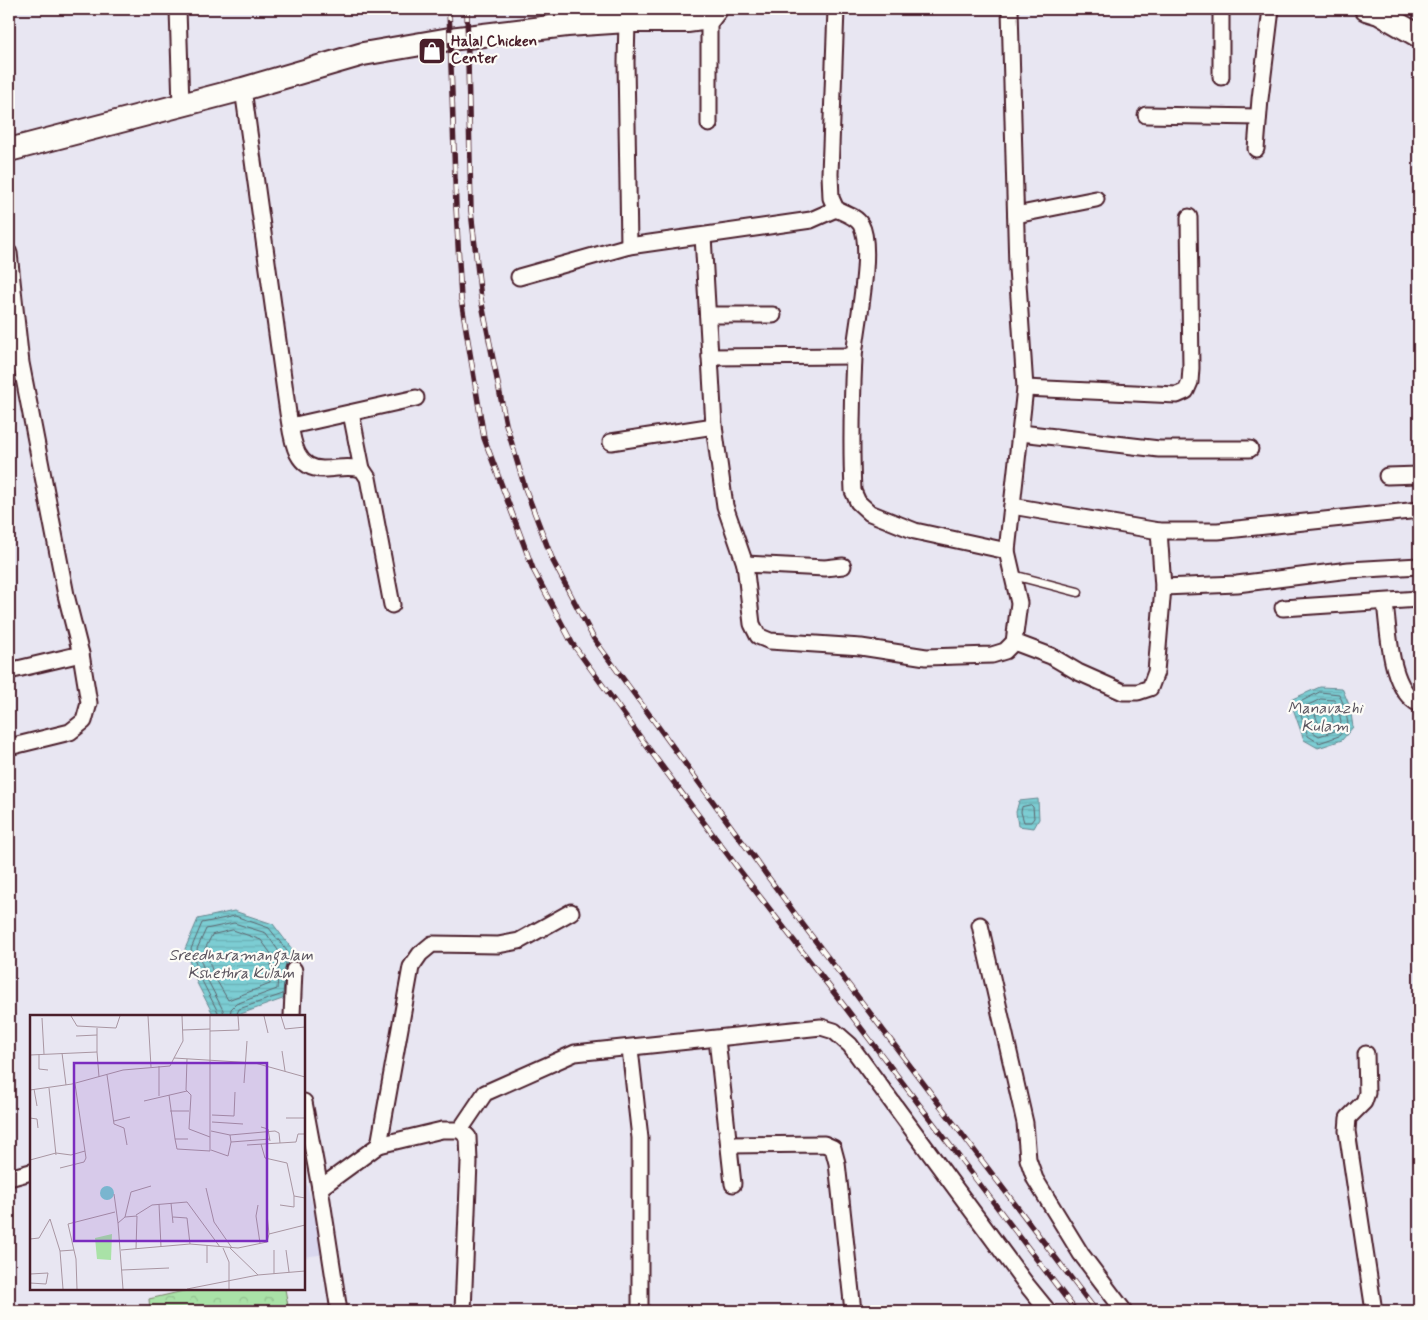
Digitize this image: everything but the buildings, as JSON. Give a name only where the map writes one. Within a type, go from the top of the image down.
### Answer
[{"type":"street","points":[[178,9],[181,105]]},
{"type":"street","points":[[836,9],[830,174],[832,198],[836,209],[861,225],[865,238],[865,272],[854,356],[853,490],[858,502],[870,513],[915,531],[1007,551]]},
{"type":"street","points":[[703,236],[714,426],[725,506],[745,564],[752,624],[758,636],[770,641],[861,647],[926,658],[992,655],[1005,651],[1014,642],[1019,603],[1007,551],[1025,388],[1017,268],[1010,9]]},
{"type":"street","points":[[1221,9],[1221,77]]},
{"type":"street","points":[[1256,149],[1271,9]]},
{"type":"street","points":[[1366,9],[1379,13],[1419,36]]},
{"type":"street","points":[[9,150],[243,89],[363,54],[566,17],[627,21],[687,21],[713,14],[709,124]]},
{"type":"street","points":[[627,21],[629,246]]},
{"type":"street","points":[[243,89],[296,454],[306,465],[322,469],[349,466],[362,469]]},
{"type":"street","points":[[1146,115],[1258,117]]},
{"type":"street","points":[[1016,215],[1096,199]]},
{"type":"street","points":[[519,278],[629,246],[811,220],[836,209]]},
{"type":"street","points":[[1025,388],[1177,395],[1186,391],[1190,382],[1191,368],[1189,217]]},
{"type":"street","points":[[9,253],[21,363],[66,595],[81,654],[89,703],[84,721],[70,732],[9,747]]},
{"type":"street","points":[[708,315],[773,315]]},
{"type":"street","points":[[710,357],[854,356]]},
{"type":"street","points":[[291,426],[416,398]]},
{"type":"street","points":[[351,413],[362,469],[368,478],[392,606]]},
{"type":"street","points":[[611,442],[714,426]]},
{"type":"street","points":[[1021,433],[1159,449],[1250,449]]},
{"type":"street","points":[[1387,476],[1419,475]]},
{"type":"street","points":[[1012,506],[1159,531],[1218,531],[1419,510]]},
{"type":"street","points":[[1014,642],[1051,656],[1078,672],[1123,692],[1138,692],[1150,688],[1156,672],[1163,587],[1159,531]]},
{"type":"street","points":[[745,564],[825,568],[843,566]]},
{"type":"street","points":[[1163,587],[1237,584],[1349,570],[1419,566]]},
{"type":"street","points":[[1283,608],[1419,599]]},
{"type":"street","points":[[1385,602],[1393,663],[1402,686],[1414,701],[1419,704]]},
{"type":"street","points":[[9,671],[81,654]]},
{"type":"street","points":[[379,1145],[411,967],[420,954],[432,944],[498,946],[519,940],[571,912]]},
{"type":"street","points":[[980,925],[1025,1123],[1028,1159],[1035,1179],[1081,1254],[1124,1311]]},
{"type":"street","points":[[292,1015],[294,970]]},
{"type":"street","points":[[460,1130],[485,1093],[575,1054],[820,1027],[834,1031],[850,1045],[1026,1284],[1048,1311]]},
{"type":"street","points":[[716,1039],[733,1184]]},
{"type":"street","points":[[630,1049],[640,1138],[640,1311]]},
{"type":"street","points":[[1366,1054],[1367,1092],[1364,1102],[1348,1118],[1347,1131],[1374,1311]]},
{"type":"street","points":[[305,1111],[320,1188],[339,1311]]},
{"type":"street","points":[[320,1188],[379,1145],[442,1130],[460,1130],[468,1137],[469,1162],[463,1311]]},
{"type":"street","points":[[729,1145],[824,1144],[833,1148],[837,1163],[853,1311]]},
{"type":"street","points":[[9,1178],[30,1172]]},
{"type":"lane","points":[[1013,576],[1078,592]]},
{"type":"shaded area","points":[[305,1178],[326,1254],[305,1257]]},
{"type":"green space","points":[[188,1290],[285,1290],[289,1311],[150,1311],[149,1299]]},
{"type":"water","name":"Manavazhi Kulam","points":[[1320,687],[1342,688],[1350,707],[1353,727],[1342,740],[1318,748],[1304,740],[1290,700]]},
{"type":"water","points":[[1038,799],[1039,819],[1034,828],[1018,826],[1016,812],[1019,801]]},
{"type":"water","name":"Sreedharamangalam Kshethra Kulam","points":[[234,911],[273,924],[292,949],[288,997],[238,1015],[213,1015],[197,983],[185,949],[198,919]]},
{"type":"railway","points":[[449,9],[461,299],[484,438],[533,569],[572,643],[646,745],[1076,1311]]},
{"type":"railway","points":[[467,9],[471,211],[481,299],[506,424],[525,488],[553,561],[594,639],[801,922],[1096,1311]]},
{"type":"place","name":"Halal Chicken Center","points":[[432,51]]}]
